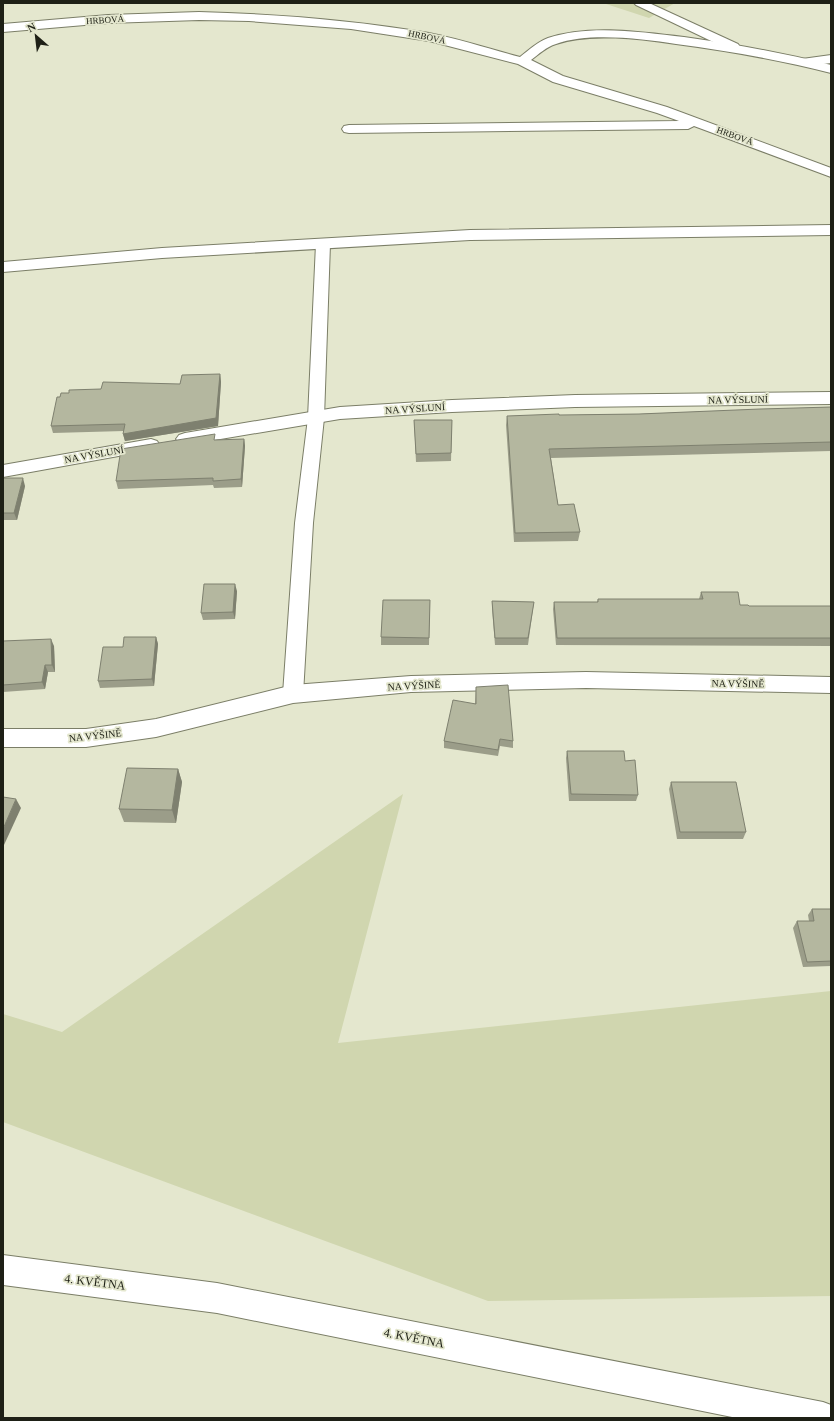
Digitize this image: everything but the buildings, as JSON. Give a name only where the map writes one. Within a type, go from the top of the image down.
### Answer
[{"type":"street","name":"HRBOVÁ","points":[[3,28],[108,19],[169,16],[249,17],[351,25],[430,37],[522,61],[558,79],[662,110],[831,173]]},
{"type":"street","points":[[522,61],[538,49],[554,40],[614,34],[647,36],[734,48],[806,62],[831,69]]},
{"type":"street","points":[[349,129],[704,125]]},
{"type":"street","points":[[3,267],[162,253],[470,235],[831,230]]},
{"type":"street","name":"NA VÝSLUNÍ","points":[[3,471],[76,457],[340,413],[575,401],[831,398]]},
{"type":"street","name":"NA VÝŠINĚ","points":[[3,738],[86,738],[156,728],[293,694],[411,684],[586,680],[831,685]]},
{"type":"street","name":"4. KVĚTNA","points":[[3,1270],[217,1298],[751,1412],[823,1418]]},
{"type":"lane","points":[[640,3],[734,48]]},
{"type":"lane","points":[[806,62],[831,59]]},
{"type":"lane","points":[[293,694],[304,523],[316,418],[323,244]]},
{"type":"green space","points":[[603,3],[675,3],[649,18]]},
{"type":"green space","points":[[403,794],[338,1043],[831,991],[831,1296],[488,1301],[3,1122],[3,1014],[62,1032]]}]
